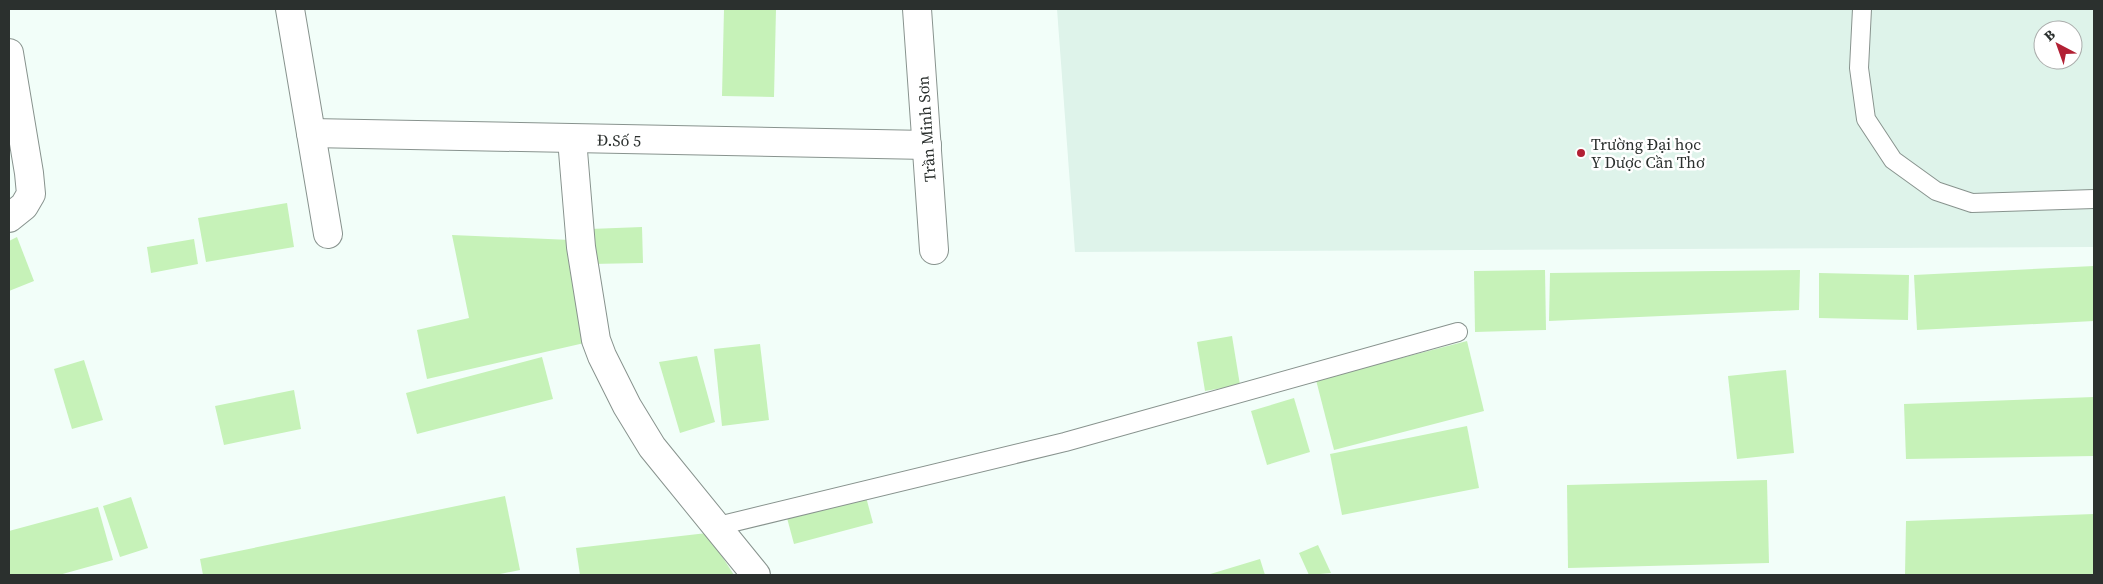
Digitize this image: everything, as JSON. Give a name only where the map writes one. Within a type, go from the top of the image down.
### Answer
[{"type":"street","points":[[290,9],[328,234]]},
{"type":"street","name":"Trần Minh Sơn","points":[[917,9],[934,250]]},
{"type":"street","points":[[9,53],[31,194],[24,206],[9,218]]},
{"type":"street","name":"Đ.Số 5","points":[[311,133],[927,145]]},
{"type":"street","points":[[572,139],[581,247],[596,340],[602,356],[627,406],[652,447],[756,575]]},
{"type":"lane","points":[[1862,9],[1858,68],[1866,119],[1893,160],[1936,191],[1972,203],[2094,199]]},
{"type":"lane","points":[[718,526],[1065,442],[1458,332]]},
{"type":"shaded area","name":"Trường Đại học Y Dược Cần Thơ","points":[[1057,9],[2094,9],[2094,247],[1075,252]]},
{"type":"building","points":[[724,9],[776,9],[774,97],[722,96]]},
{"type":"building","points":[[287,203],[294,247],[206,262],[198,218]]},
{"type":"building","points":[[642,227],[643,263],[591,264],[590,229]]},
{"type":"building","points":[[452,235],[571,240],[593,341],[427,379],[417,330],[469,318]]},
{"type":"building","points":[[17,237],[34,281],[9,291],[9,241]]},
{"type":"building","points":[[194,239],[198,264],[151,273],[147,247]]},
{"type":"building","points":[[2094,266],[2094,321],[1917,330],[1914,275]]},
{"type":"building","points":[[1545,270],[1546,330],[1475,332],[1474,271]]},
{"type":"building","points":[[1800,270],[1799,310],[1549,321],[1550,273]]},
{"type":"building","points":[[1819,273],[1909,275],[1908,320],[1819,318]]},
{"type":"building","points":[[1232,336],[1240,385],[1205,391],[1197,342]]},
{"type":"building","points":[[1467,341],[1484,411],[1334,450],[1316,380]]},
{"type":"building","points":[[760,344],[769,420],[722,426],[714,349]]},
{"type":"building","points":[[697,356],[715,422],[680,433],[659,362]]},
{"type":"building","points":[[542,357],[553,399],[417,434],[406,393]]},
{"type":"building","points":[[84,360],[103,420],[72,429],[54,369]]},
{"type":"building","points":[[1786,370],[1794,453],[1737,459],[1728,376]]},
{"type":"building","points":[[294,390],[301,429],[224,445],[215,406]]},
{"type":"building","points":[[2094,397],[2094,456],[1906,459],[1904,404]]},
{"type":"building","points":[[1294,398],[1310,452],[1267,465],[1251,411]]},
{"type":"building","points":[[1467,426],[1479,488],[1342,515],[1330,454]]},
{"type":"building","points":[[1767,480],[1769,563],[1568,568],[1567,485]]},
{"type":"building","points":[[505,496],[520,570],[495,575],[203,575],[200,559]]},
{"type":"building","points":[[131,497],[148,548],[120,557],[103,506]]},
{"type":"building","points":[[866,497],[873,523],[794,544],[787,518]]},
{"type":"building","points":[[98,507],[113,560],[59,575],[9,575],[9,531]]},
{"type":"building","points":[[2094,514],[2094,575],[1905,575],[1906,521]]},
{"type":"building","points":[[707,533],[734,575],[580,575],[576,548]]},
{"type":"building","points":[[1318,545],[1331,573],[1309,575],[1299,553]]},
{"type":"building","points":[[1260,559],[1265,575],[1207,575]]},
{"type":"place","name":"Trường Đại học Y Dược Cần Thơ","points":[[1581,153]]}]
